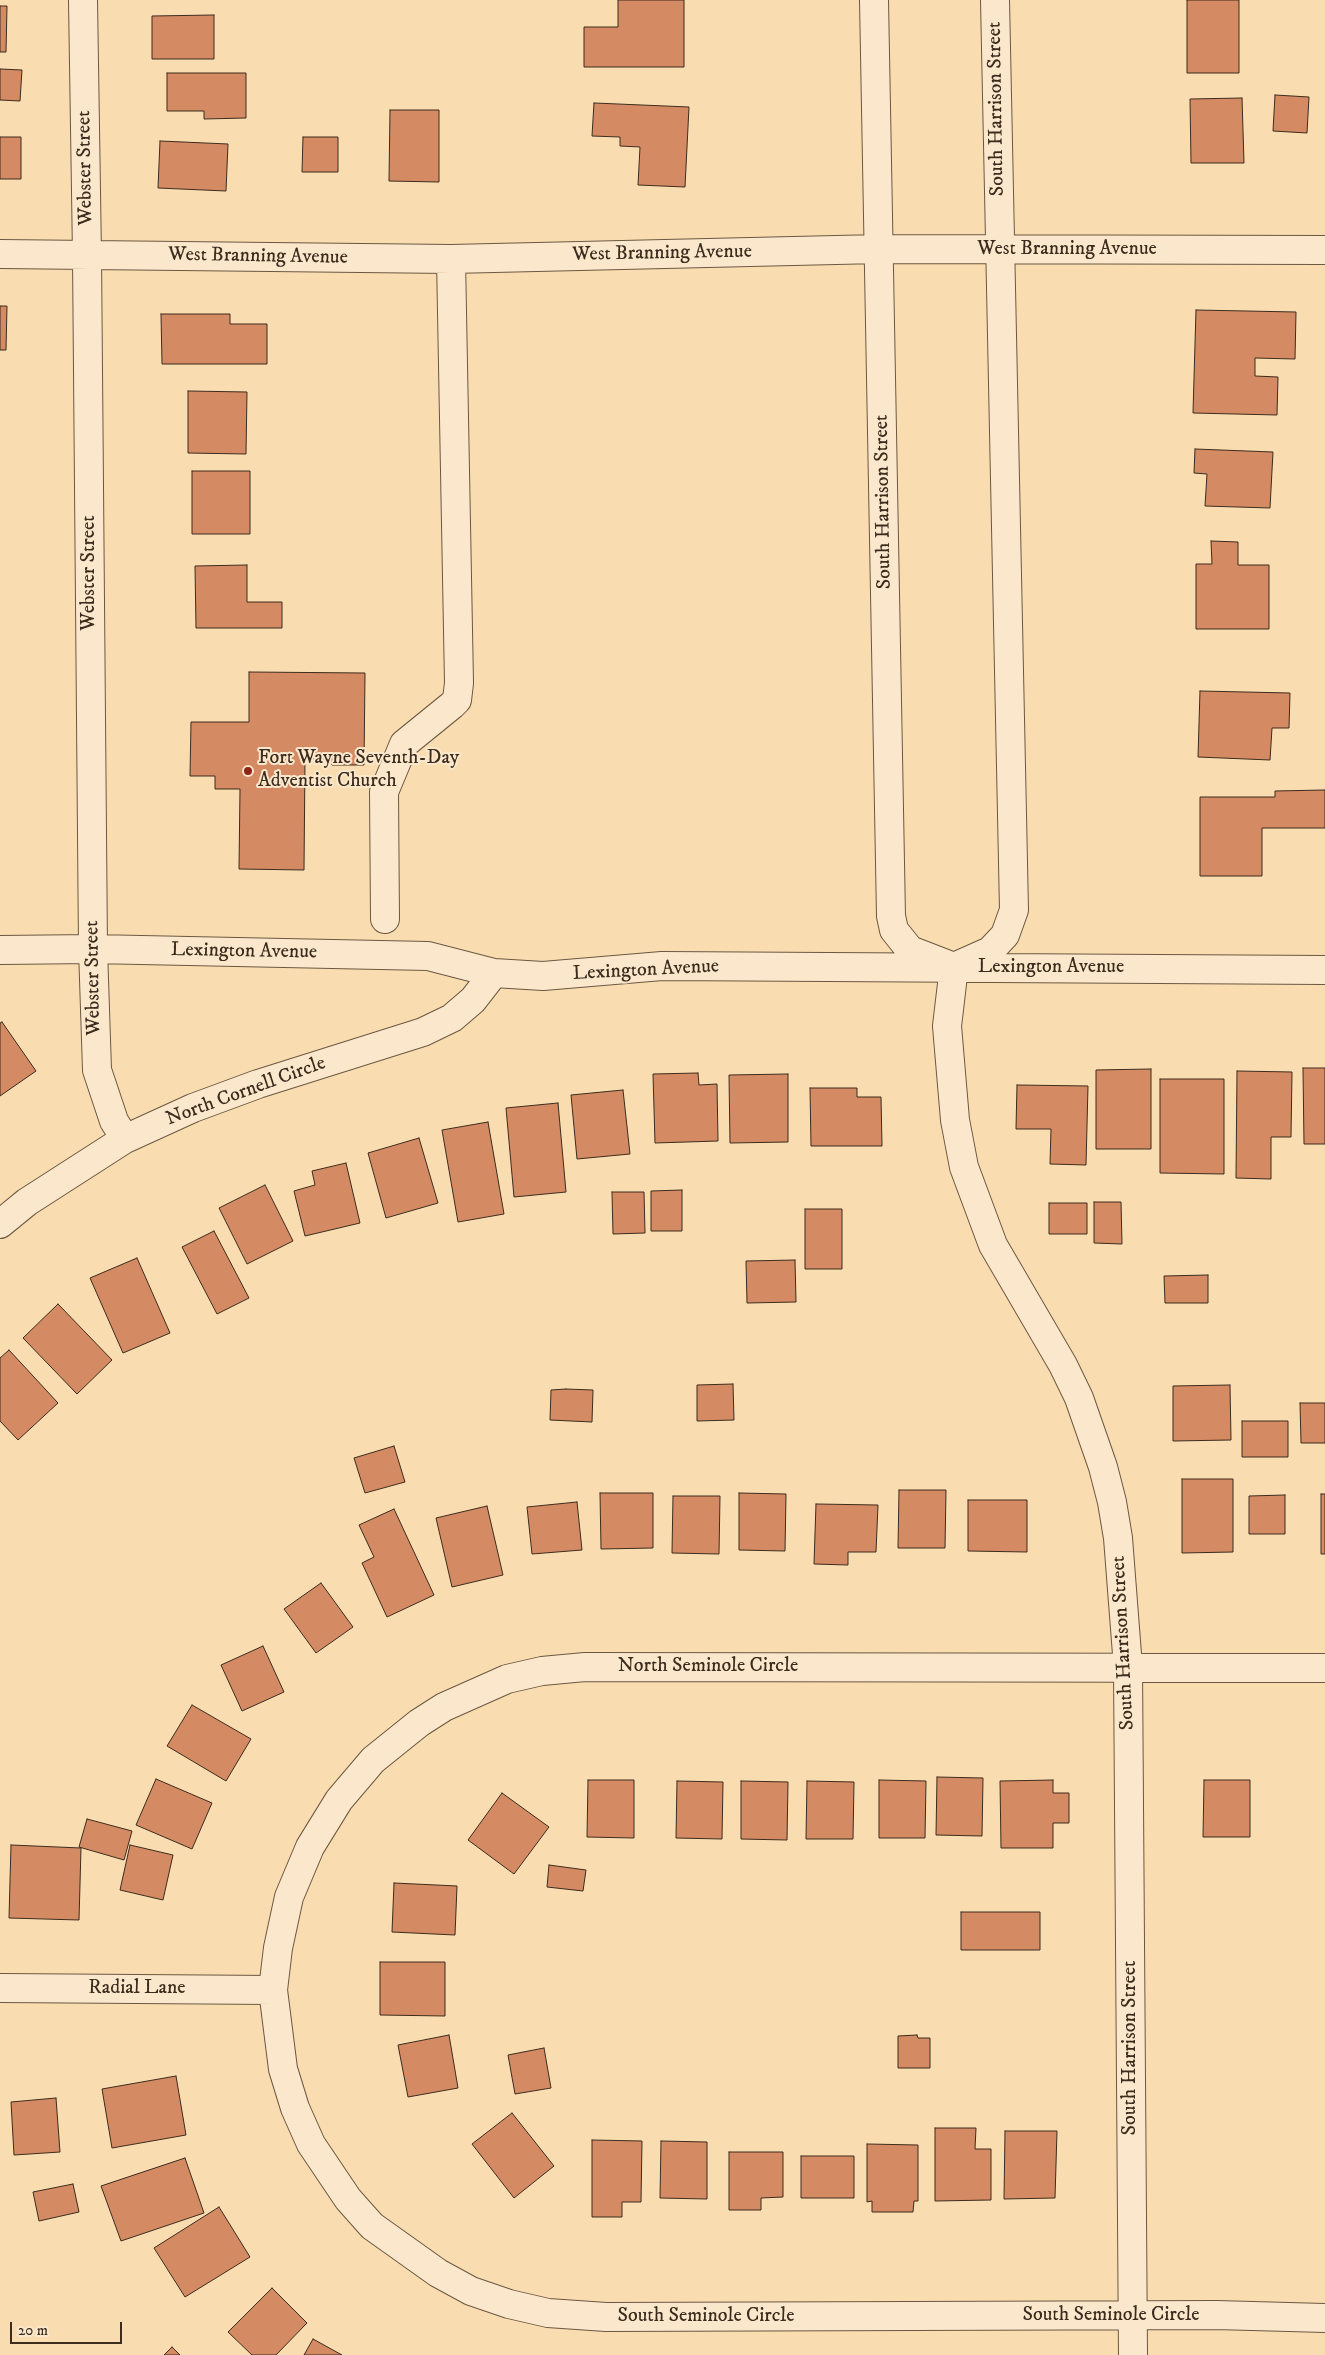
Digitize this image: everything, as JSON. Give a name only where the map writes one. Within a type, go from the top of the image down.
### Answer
[{"type":"street","name":"Webster Street","points":[[83,0],[93,949],[97,1070],[114,1121],[125,1139]]},
{"type":"street","name":"South Harrison Street","points":[[874,0],[891,916],[894,930],[910,950],[954,967],[990,951],[1005,935],[1014,910],[995,0]]},
{"type":"street","name":"West Branning Avenue","points":[[0,254],[451,259],[879,249],[1000,251],[1325,250]]},
{"type":"street","points":[[385,919],[384,792],[404,744],[414,733],[457,700],[459,683],[451,259]]},
{"type":"street","name":"Lexington Avenue","points":[[0,950],[93,949],[428,956],[494,973],[543,976],[662,966],[1325,970]]},
{"type":"street","name":"South Harrison Street","points":[[954,967],[947,1026],[955,1120],[964,1167],[993,1245],[1063,1365],[1079,1398],[1103,1467],[1112,1502],[1118,1538],[1128,1667],[1133,2355]]},
{"type":"street","name":"North Cornell Circle","points":[[0,1224],[27,1202],[125,1139],[193,1108],[258,1084],[422,1032],[452,1018],[473,1000],[494,973]]},
{"type":"street","name":"North Seminole Circle","points":[[273,1990],[278,1948],[289,1896],[310,1847],[339,1800],[374,1760],[418,1723],[453,1703],[507,1679],[542,1671],[585,1667],[1325,1668]]},
{"type":"street","name":"Radial Lane","points":[[0,1988],[273,1990]]},
{"type":"street","name":"South Seminole Circle","points":[[273,1990],[282,2069],[301,2122],[311,2144],[329,2174],[372,2226],[438,2273],[471,2290],[509,2304],[548,2313],[606,2317],[1216,2315],[1325,2318]]},
{"type":"building","points":[[618,0],[684,0],[684,67],[584,67],[584,27],[618,27]]},
{"type":"building","points":[[1187,0],[1239,0],[1239,73],[1187,73]]},
{"type":"building","points":[[0,6],[7,6],[6,52],[0,52]]},
{"type":"building","points":[[214,15],[214,59],[152,59],[152,16]]},
{"type":"building","points":[[0,69],[22,70],[20,101],[0,100]]},
{"type":"building","points":[[167,73],[246,73],[246,118],[204,119],[204,111],[167,111]]},
{"type":"building","points":[[1275,95],[1309,97],[1307,133],[1273,131]]},
{"type":"building","points":[[1242,98],[1244,163],[1191,163],[1190,99]]},
{"type":"building","points":[[594,103],[689,107],[685,187],[638,185],[640,147],[620,146],[620,137],[592,136]]},
{"type":"building","points":[[390,110],[439,110],[439,182],[389,181]]},
{"type":"building","points":[[0,137],[21,137],[21,179],[0,179]]},
{"type":"building","points":[[303,137],[338,137],[338,172],[302,172]]},
{"type":"building","points":[[160,141],[228,144],[226,191],[158,188]]},
{"type":"building","points":[[0,306],[7,306],[6,350],[0,350]]},
{"type":"building","points":[[1196,310],[1296,312],[1295,359],[1255,358],[1255,376],[1278,377],[1277,415],[1193,413]]},
{"type":"building","points":[[161,314],[230,314],[230,324],[267,324],[267,364],[162,364]]},
{"type":"building","points":[[188,391],[247,392],[246,454],[188,453]]},
{"type":"building","points":[[1195,449],[1273,452],[1270,508],[1205,506],[1207,474],[1194,473]]},
{"type":"building","points":[[192,471],[250,471],[250,534],[192,534]]},
{"type":"building","points":[[1211,541],[1238,542],[1238,565],[1269,565],[1269,629],[1196,629],[1196,564],[1212,564]]},
{"type":"building","points":[[247,565],[247,602],[282,602],[282,628],[196,628],[195,566]]},
{"type":"building","name":"Fort Wayne Seventh-Day Adventist Church","points":[[249,672],[365,673],[364,765],[332,765],[332,759],[305,759],[304,870],[239,869],[240,789],[215,789],[215,776],[190,776],[191,722],[249,722]]},
{"type":"building","points":[[1200,691],[1290,693],[1289,728],[1272,728],[1270,760],[1198,757]]},
{"type":"building","points":[[1325,790],[1325,828],[1262,828],[1262,876],[1200,876],[1200,797],[1275,797],[1275,791]]},
{"type":"building","points":[[2,1022],[36,1071],[0,1096],[0,1023]]},
{"type":"building","points":[[1303,1068],[1325,1068],[1325,1144],[1304,1144]]},
{"type":"building","points":[[1151,1069],[1151,1149],[1096,1149],[1096,1070]]},
{"type":"building","points":[[1237,1071],[1292,1072],[1291,1137],[1271,1137],[1271,1179],[1236,1178]]},
{"type":"building","points":[[698,1073],[699,1085],[717,1084],[718,1141],[655,1143],[653,1074]]},
{"type":"building","points":[[788,1074],[788,1142],[730,1143],[729,1075]]},
{"type":"building","points":[[1160,1079],[1224,1079],[1224,1174],[1160,1173]]},
{"type":"building","points":[[1017,1085],[1088,1086],[1086,1165],[1050,1164],[1051,1129],[1016,1129]]},
{"type":"building","points":[[810,1088],[857,1088],[857,1097],[881,1097],[882,1146],[811,1146]]},
{"type":"building","points":[[623,1090],[630,1154],[577,1159],[571,1095]]},
{"type":"building","points":[[558,1103],[566,1192],[514,1197],[506,1108]]},
{"type":"building","points":[[488,1122],[504,1214],[458,1222],[442,1130]]},
{"type":"building","points":[[419,1138],[438,1203],[386,1218],[368,1153]]},
{"type":"building","points":[[346,1163],[360,1223],[305,1236],[294,1191],[315,1185],[312,1171]]},
{"type":"building","points":[[265,1185],[293,1241],[247,1264],[219,1208]]},
{"type":"building","points":[[682,1190],[682,1231],[651,1231],[651,1191]]},
{"type":"building","points":[[612,1192],[644,1192],[645,1233],[613,1234]]},
{"type":"building","points":[[1094,1202],[1121,1202],[1122,1244],[1094,1243]]},
{"type":"building","points":[[1049,1203],[1087,1203],[1087,1234],[1049,1234]]},
{"type":"building","points":[[805,1209],[842,1209],[842,1269],[805,1269]]},
{"type":"building","points":[[214,1231],[249,1298],[217,1314],[182,1247]]},
{"type":"building","points":[[137,1258],[170,1333],[123,1353],[90,1278]]},
{"type":"building","points":[[795,1260],[796,1302],[747,1303],[746,1261]]},
{"type":"building","points":[[1208,1275],[1208,1303],[1165,1303],[1164,1276]]},
{"type":"building","points":[[58,1304],[112,1360],[77,1394],[23,1338]]},
{"type":"building","points":[[9,1350],[58,1403],[18,1440],[0,1421],[0,1358]]},
{"type":"building","points":[[733,1384],[734,1420],[697,1421],[697,1385]]},
{"type":"building","points":[[1230,1385],[1231,1440],[1173,1441],[1173,1386]]},
{"type":"building","points":[[551,1390],[593,1390],[592,1422],[550,1420]]},
{"type":"building","points":[[1300,1403],[1325,1403],[1325,1443],[1301,1443]]},
{"type":"building","points":[[1242,1421],[1288,1421],[1288,1457],[1242,1457]]},
{"type":"building","points":[[394,1446],[405,1482],[365,1493],[354,1458]]},
{"type":"building","points":[[1182,1479],[1233,1479],[1233,1552],[1182,1553]]},
{"type":"building","points":[[899,1490],[946,1490],[945,1548],[898,1548]]},
{"type":"building","points":[[600,1493],[653,1493],[653,1548],[601,1549]]},
{"type":"building","points":[[739,1493],[786,1494],[785,1551],[739,1550]]},
{"type":"building","points":[[1321,1494],[1325,1494],[1325,1554],[1321,1554]]},
{"type":"building","points":[[1285,1495],[1285,1534],[1249,1534],[1249,1496]]},
{"type":"building","points":[[673,1496],[720,1496],[719,1554],[672,1553]]},
{"type":"building","points":[[968,1500],[1027,1500],[1027,1552],[968,1551]]},
{"type":"building","points":[[577,1502],[582,1550],[532,1554],[527,1507]]},
{"type":"building","points":[[816,1504],[878,1505],[876,1552],[848,1552],[848,1565],[814,1564]]},
{"type":"building","points":[[487,1506],[503,1575],[452,1587],[436,1518]]},
{"type":"building","points":[[394,1509],[434,1595],[387,1617],[362,1563],[374,1557],[359,1525]]},
{"type":"building","points":[[321,1583],[353,1627],[316,1653],[284,1609]]},
{"type":"building","points":[[263,1646],[284,1692],[242,1711],[221,1665]]},
{"type":"building","points":[[192,1705],[251,1739],[226,1781],[167,1746]]},
{"type":"building","points":[[937,1777],[983,1778],[982,1836],[936,1835]]},
{"type":"building","points":[[156,1779],[212,1803],[192,1849],[136,1825]]},
{"type":"building","points":[[588,1780],[634,1780],[634,1838],[587,1837]]},
{"type":"building","points":[[879,1780],[926,1781],[925,1838],[879,1838]]},
{"type":"building","points":[[1053,1780],[1053,1793],[1069,1793],[1069,1823],[1053,1823],[1053,1848],[1001,1848],[1000,1781]]},
{"type":"building","points":[[1204,1780],[1250,1780],[1250,1837],[1203,1837]]},
{"type":"building","points":[[677,1781],[723,1782],[722,1839],[676,1838]]},
{"type":"building","points":[[741,1781],[788,1782],[787,1840],[741,1839]]},
{"type":"building","points":[[807,1781],[854,1782],[853,1839],[806,1839]]},
{"type":"building","points":[[502,1793],[549,1827],[514,1874],[468,1840]]},
{"type":"building","points":[[87,1819],[132,1831],[124,1860],[79,1847]]},
{"type":"building","points":[[11,1845],[81,1848],[79,1920],[9,1918]]},
{"type":"building","points":[[130,1845],[173,1855],[163,1900],[120,1890]]},
{"type":"building","points":[[549,1865],[586,1870],[583,1891],[547,1887]]},
{"type":"building","points":[[394,1883],[457,1886],[455,1935],[392,1932]]},
{"type":"building","points":[[961,1912],[1040,1912],[1040,1950],[961,1950]]},
{"type":"building","points":[[380,1962],[445,1962],[445,2016],[380,2015]]},
{"type":"building","points":[[449,2035],[458,2088],[408,2097],[398,2045]]},
{"type":"building","points":[[917,2035],[918,2038],[930,2038],[930,2068],[898,2068],[898,2036]]},
{"type":"building","points":[[544,2048],[551,2088],[515,2094],[508,2055]]},
{"type":"building","points":[[176,2076],[186,2135],[112,2148],[102,2089]]},
{"type":"building","points":[[56,2098],[60,2152],[14,2155],[11,2102]]},
{"type":"building","points":[[512,2113],[554,2166],[514,2198],[472,2144]]},
{"type":"building","points":[[935,2128],[976,2128],[975,2149],[991,2149],[991,2200],[935,2201]]},
{"type":"building","points":[[1005,2131],[1057,2131],[1055,2198],[1004,2199]]},
{"type":"building","points":[[592,2140],[642,2141],[641,2202],[622,2202],[622,2217],[592,2217]]},
{"type":"building","points":[[661,2141],[707,2142],[707,2199],[660,2198]]},
{"type":"building","points":[[867,2144],[918,2145],[918,2201],[914,2201],[913,2212],[872,2212],[872,2201],[867,2202]]},
{"type":"building","points":[[729,2152],[783,2152],[783,2197],[761,2198],[761,2210],[729,2210]]},
{"type":"building","points":[[801,2156],[854,2156],[854,2198],[801,2198]]},
{"type":"building","points":[[185,2158],[204,2213],[121,2241],[101,2186]]},
{"type":"building","points":[[73,2184],[79,2212],[39,2221],[33,2192]]},
{"type":"building","points":[[219,2207],[250,2257],[185,2297],[154,2248]]},
{"type":"building","points":[[272,2288],[307,2323],[276,2355],[252,2355],[228,2332]]},
{"type":"building","points":[[313,2339],[342,2355],[304,2355]]},
{"type":"building","points":[[172,2347],[180,2355],[164,2355]]},
{"type":"place","name":"Fort Wayne Seventh-Day Adventist Church","points":[[248,771]]}]
